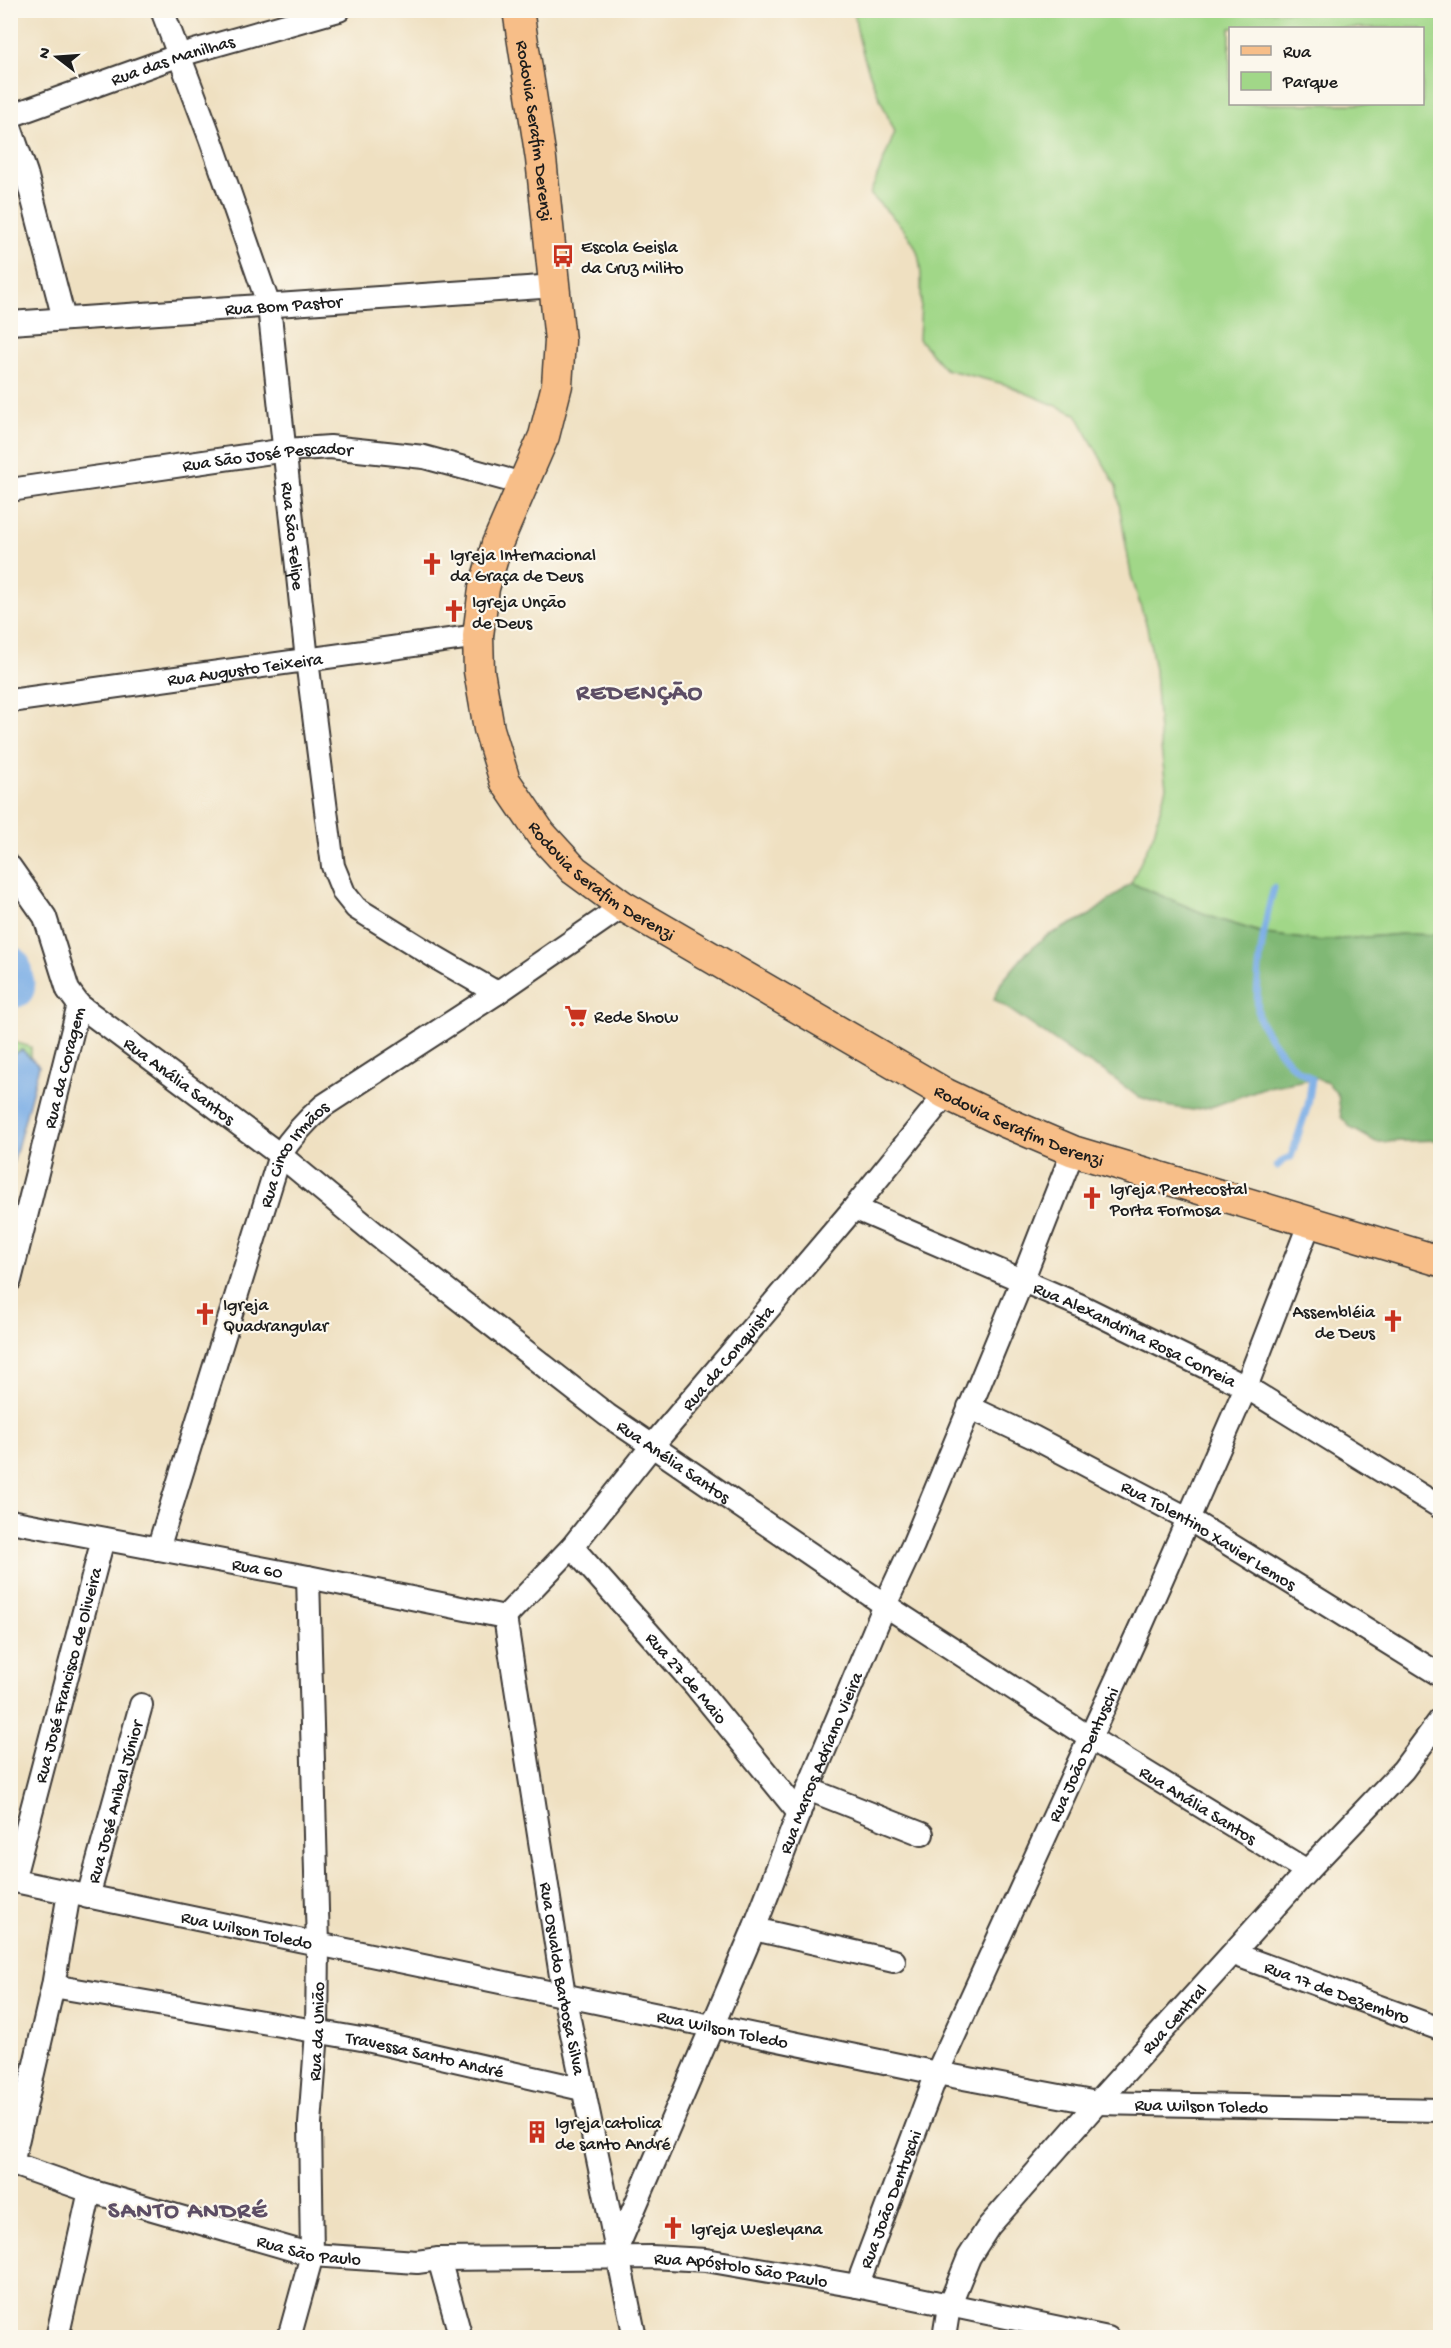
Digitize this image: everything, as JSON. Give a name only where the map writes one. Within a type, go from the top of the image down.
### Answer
[{"type":"main road","name":"Rodovia Serafim Derenzi","points":[[518,10],[540,159],[556,286],[560,341],[557,385],[544,436],[497,544],[484,588],[478,636],[479,671],[489,729],[505,781],[540,834],[574,870],[623,906],[946,1095],[1073,1151],[1440,1261]]},
{"type":"street","name":"Rua São Felipe","points":[[162,10],[268,306],[286,450],[307,660],[333,866],[345,893],[356,908],[497,993]]},
{"type":"street","name":"Rua das Manilhas","points":[[10,117],[180,55],[339,10]]},
{"type":"street","points":[[10,128],[26,173],[64,319]]},
{"type":"street","name":"Rua Bom Pastor","points":[[10,323],[556,286]]},
{"type":"street","name":"Rua São José Pescador","points":[[10,490],[286,450],[330,447],[424,457],[523,484]]},
{"type":"street","name":"Rua Augusto Teixeira","points":[[10,701],[478,636]]},
{"type":"street","name":"Rua da Coragem","points":[[10,867],[45,917],[68,990],[79,1005],[10,1280]]},
{"type":"street","name":"Rua Cinco Irmãos","points":[[158,1549],[280,1155],[303,1124],[323,1106],[497,993],[623,906]]},
{"type":"street","name":"Rua Anália Santos","points":[[79,1005],[280,1155]]},
{"type":"street","name":"Rua da Conquista","points":[[505,1617],[572,1547],[652,1446],[854,1208],[946,1095]]},
{"type":"street","name":"Rua Marcos Adriano Vieira","points":[[618,2252],[754,1929],[799,1812],[885,1605],[913,1545],[1073,1151]]},
{"type":"street","name":"Rua Anélia Santos","points":[[280,1155],[414,1265],[607,1415],[885,1605],[1090,1738]]},
{"type":"street","points":[[854,1208],[1022,1281]]},
{"type":"street","name":"Rua João Dentuschi","points":[[857,2286],[937,2073],[1090,1738],[1246,1387],[1310,1222]]},
{"type":"street","name":"Rua Alexandrina Rosa Correia","points":[[1022,1281],[1129,1329],[1246,1387],[1440,1508]]},
{"type":"street","name":"Rua Tolentino Xavier Lemos","points":[[969,1407],[1033,1437],[1187,1518],[1440,1675]]},
{"type":"street","name":"Rua 60","points":[[10,1521],[505,1617]]},
{"type":"street","name":"Rua José Francisco de Oliveira","points":[[12,1881],[103,1539]]},
{"type":"street","name":"Rua 27 de Maio","points":[[572,1547],[695,1685],[799,1812]]},
{"type":"street","name":"Rua da União","points":[[289,2337],[312,2255],[310,2124],[317,2032],[318,1946],[308,1577]]},
{"type":"street","name":"Rua Osvaldo Barbosa Silva","points":[[505,1617],[564,1995],[635,2337]]},
{"type":"street","name":"Rua José Anibal Júnior","points":[[11,2163],[53,1986],[79,1895],[141,1705]]},
{"type":"street","name":"Rua Central","points":[[944,2337],[948,2306],[969,2257],[989,2226],[1307,1871],[1403,1770],[1440,1720]]},
{"type":"street","name":"Rua Anália Santos","points":[[1090,1738],[1307,1871]]},
{"type":"street","points":[[808,1790],[922,1834]]},
{"type":"street","name":"Rua Wilson Toledo","points":[[12,1881],[937,2073],[1097,2103],[1440,2110]]},
{"type":"street","points":[[754,1929],[894,1961]]},
{"type":"street","name":"Rua 17 de Dezembro","points":[[1234,1954],[1440,2029]]},
{"type":"street","name":"Travessa Santo André","points":[[53,1986],[367,2040],[582,2089]]},
{"type":"street","name":"Rua São Paulo","points":[[11,2163],[90,2191],[312,2255],[417,2262],[439,2259],[618,2252]]},
{"type":"street","points":[[57,2337],[90,2191]]},
{"type":"street","name":"Rua Apóstolo São Paulo","points":[[618,2252],[706,2260],[857,2286],[1108,2337]]},
{"type":"street","points":[[439,2259],[461,2337]]},
{"type":"green space","points":[[854,11],[1440,11],[1440,935],[1403,934],[1319,941],[1266,934],[1217,919],[1131,883],[1154,833],[1166,787],[1159,733],[1155,670],[1147,627],[1131,575],[1116,486],[1076,414],[1004,384],[945,369],[919,339],[921,280],[916,249],[901,227],[870,194],[895,132],[860,43]]},
{"type":"green space","points":[[1131,883],[1217,919],[1266,934],[1319,941],[1403,934],[1440,935],[1440,1140],[1376,1142],[1351,1128],[1341,1117],[1338,1095],[1328,1083],[1316,1078],[1263,1088],[1214,1106],[1193,1110],[1166,1106],[1137,1096],[1104,1071],[1083,1060],[994,999],[1001,983],[1026,953],[1045,937],[1090,915]]},
{"type":"green space","points":[[11,1041],[31,1047],[31,1058],[22,1050],[11,1055]]},
{"type":"water","points":[[22,1050],[39,1066],[11,1171],[11,1055]]},
{"type":"waterway","points":[[1274,888],[1261,952],[1258,989],[1259,1017],[1268,1035],[1284,1057],[1295,1068],[1312,1079],[1308,1105],[1291,1157],[1277,1166]]},
{"type":"waterway","points":[[10,967],[14,987]]},
{"type":"place","name":"Escola Geisla da Cruz Milito","points":[[563,256]]},
{"type":"place","name":"Igreja Internacional da Graça de Deus","points":[[432,564]]},
{"type":"place","name":"Igreja Unção de Deus","points":[[454,611]]},
{"type":"place","name":"Rede Show","points":[[576,1016]]},
{"type":"place","name":"Igreja Pentecostal Porta Formosa","points":[[1092,1198]]},
{"type":"place","name":"Igreja Quadrangular","points":[[205,1314]]},
{"type":"place","name":"Assembléia de Deus","points":[[1393,1321]]},
{"type":"place","name":"Igreja catolica de santo André","points":[[537,2132]]},
{"type":"place","name":"Igreja Wesleyana","points":[[673,2228]]},
{"type":"district","name":"REDENÇÃO","points":[[640,691]]},
{"type":"district","name":"SANTO ANDRÉ","points":[[188,2209]]}]
